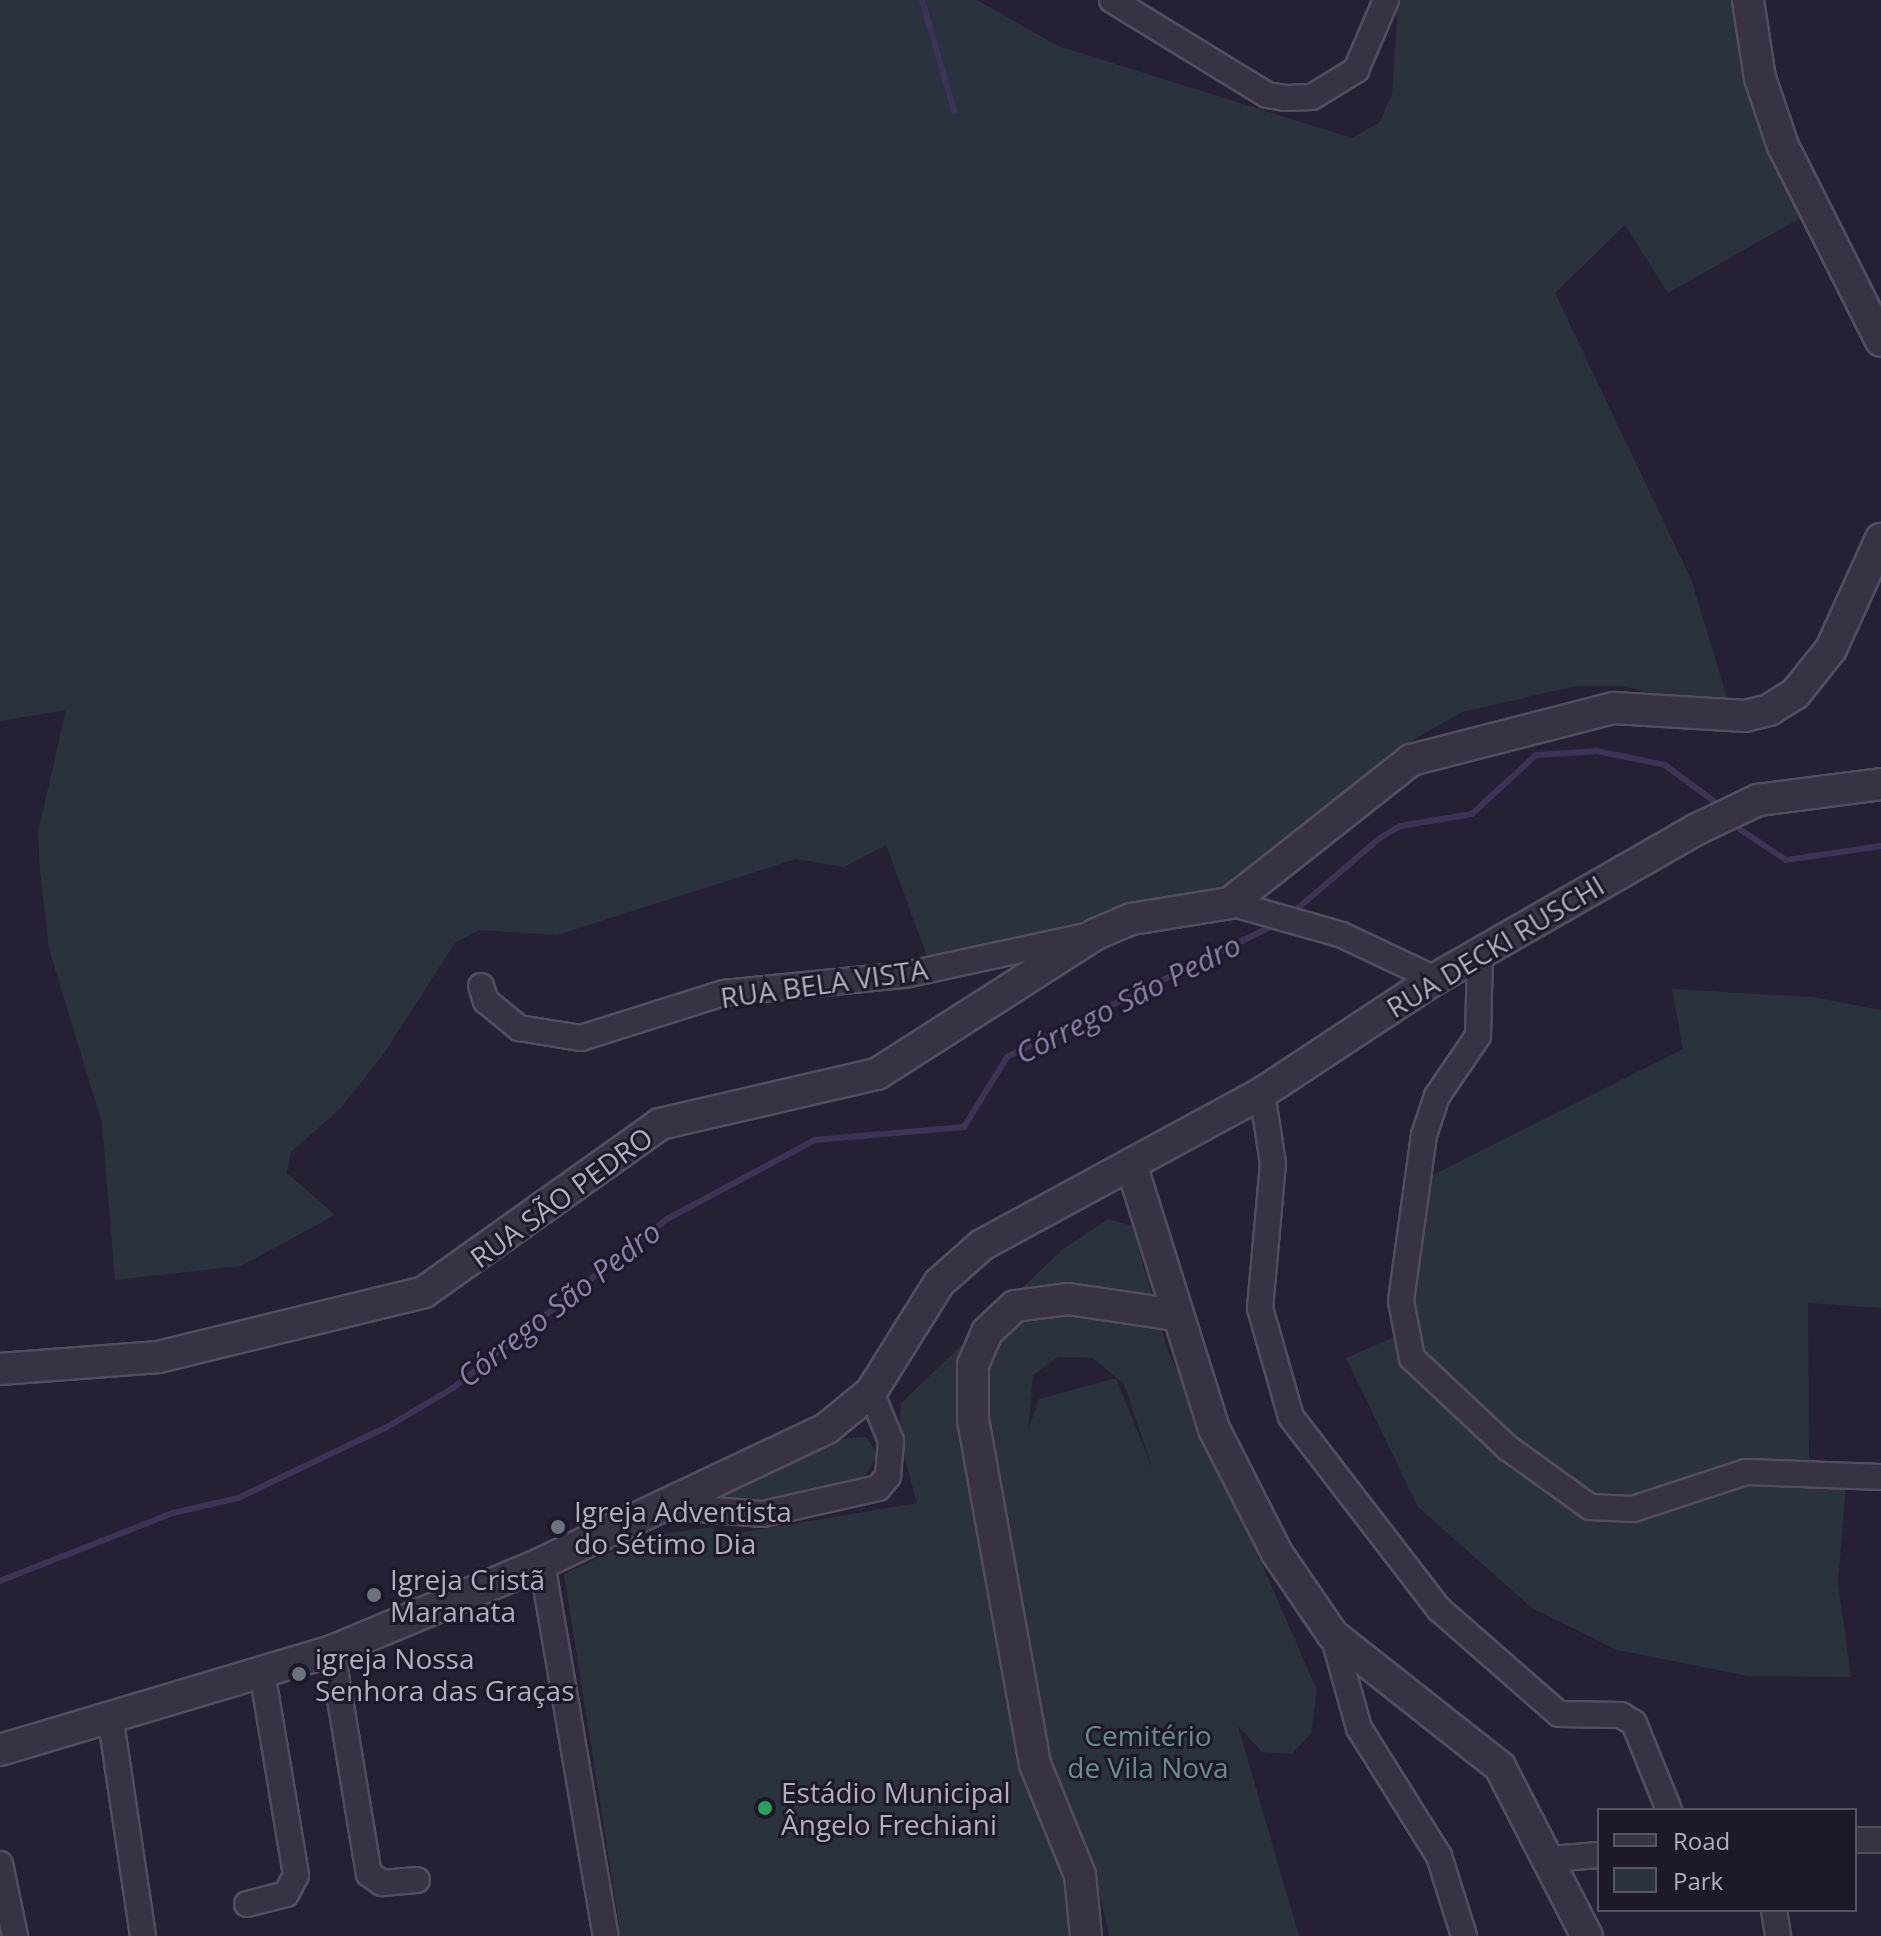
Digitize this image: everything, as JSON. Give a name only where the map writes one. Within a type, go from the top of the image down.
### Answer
[{"type":"street","points":[[1112,0],[1267,95],[1285,98],[1312,97],[1356,70],[1386,0]]},
{"type":"street","points":[[1748,0],[1760,78],[1783,146],[1881,341]]},
{"type":"street","points":[[1230,903],[1411,760],[1614,708],[1745,716],[1784,703],[1831,649],[1881,539]]},
{"type":"street","name":"RUA DECKI RUSCHI","points":[[0,1750],[332,1651],[542,1563],[827,1428],[871,1392],[960,1263],[1262,1093],[1435,979],[1480,955],[1588,887],[1758,800],[1881,784]]},
{"type":"street","points":[[1230,903],[1300,921],[1435,979]]},
{"type":"street","name":"RUA SÃO PEDRO","points":[[0,1369],[158,1357],[424,1292],[660,1124],[877,1074],[1096,934],[1132,919],[1230,903]]},
{"type":"street","name":"RUA BELA VISTA","points":[[481,986],[486,1001],[519,1028],[581,1038],[724,993],[905,975],[1096,934]]},
{"type":"street","points":[[1480,955],[1478,1036],[1437,1096],[1424,1135],[1401,1301],[1412,1358],[1508,1448],[1607,1511],[1648,1506],[1746,1472],[1881,1477]]},
{"type":"street","points":[[1262,1093],[1273,1163],[1260,1308],[1291,1417],[1439,1609],[1559,1714],[1621,1715],[1634,1723],[1668,1808]]},
{"type":"street","points":[[1131,1164],[1176,1315],[1248,1503],[1333,1635],[1359,1728],[1439,1856],[1464,1936]]},
{"type":"street","points":[[1086,1936],[1080,1875],[1035,1764],[973,1421],[973,1365],[987,1332],[1015,1306],[1068,1299],[1176,1315]]},
{"type":"street","points":[[663,1506],[763,1514],[878,1488],[892,1451],[871,1392]]},
{"type":"street","points":[[542,1563],[606,1936]]},
{"type":"street","points":[[1333,1635],[1500,1767],[1551,1859],[1587,1936]]},
{"type":"street","points":[[332,1651],[369,1874],[382,1883],[417,1880]]},
{"type":"street","points":[[247,1904],[286,1894],[296,1875],[262,1671]]},
{"type":"street","points":[[110,1715],[143,1936]]},
{"type":"street","points":[[1857,1840],[1881,1840]]},
{"type":"street","points":[[1551,1859],[1597,1855]]},
{"type":"street","points":[[0,1864],[15,1936]]},
{"type":"street","points":[[1774,1912],[1778,1936]]},
{"type":"green space","points":[[0,0],[977,0],[1058,46],[1352,138],[1380,122],[1392,94],[1398,0],[1741,0],[1804,216],[1668,293],[1625,225],[1555,293],[1691,579],[1732,714],[1623,686],[1576,686],[1462,712],[1415,739],[1223,905],[930,964],[886,845],[844,867],[796,859],[557,935],[479,930],[455,943],[385,1052],[340,1109],[291,1152],[287,1173],[335,1215],[241,1266],[115,1280],[102,1123],[49,949],[40,871],[38,832],[66,710],[0,721]]},
{"type":"green space","points":[[1672,989],[1813,997],[1881,1010],[1881,1308],[1808,1303],[1809,1458],[1837,1467],[1846,1486],[1838,1583],[1851,1677],[1748,1676],[1617,1650],[1532,1608],[1418,1507],[1346,1358],[1417,1327],[1397,1301],[1413,1185],[1683,1049]]},
{"type":"green space","name":"Cemitério de Vila Nova","points":[[1108,1219],[1132,1226],[1167,1348],[1317,1690],[1311,1733],[1292,1754],[1262,1752],[1238,1726],[1299,1936],[1109,1936],[1093,1862],[1055,1773],[1039,1794],[1078,1936],[621,1936],[564,1574],[643,1537],[711,1527],[721,1536],[917,1503],[899,1437],[901,1403],[1062,1250]],"holes":[[[1058,1357],[1093,1358],[1124,1384],[1152,1468],[1116,1378],[1039,1399],[1028,1430],[1033,1375]]]},
{"type":"green space","points":[[866,1437],[878,1454],[865,1476],[839,1488],[719,1506],[716,1499],[840,1439]]},
{"type":"waterway","points":[[922,0],[954,111]]},
{"type":"waterway","name":"Córrego São Pedro","points":[[1291,914],[1380,838],[1400,826],[1472,814],[1536,755],[1597,751],[1665,765],[1715,802]]},
{"type":"waterway","name":"Córrego São Pedro","points":[[1741,830],[1786,860],[1881,846]]},
{"type":"waterway","name":"Córrego São Pedro","points":[[0,1581],[173,1513],[238,1498],[387,1427],[453,1388],[667,1219],[815,1140],[964,1127],[1007,1057],[1274,925]]},
{"type":"place","name":"Igreja Adventista do Sétimo Dia","points":[[558,1527]]},
{"type":"place","name":"Igreja Cristã Maranata","points":[[374,1595]]},
{"type":"place","name":"igreja Nossa Senhora das Graças","points":[[299,1674]]},
{"type":"place","name":"Estádio Municipal Ângelo Frechiani","points":[[765,1808]]}]
